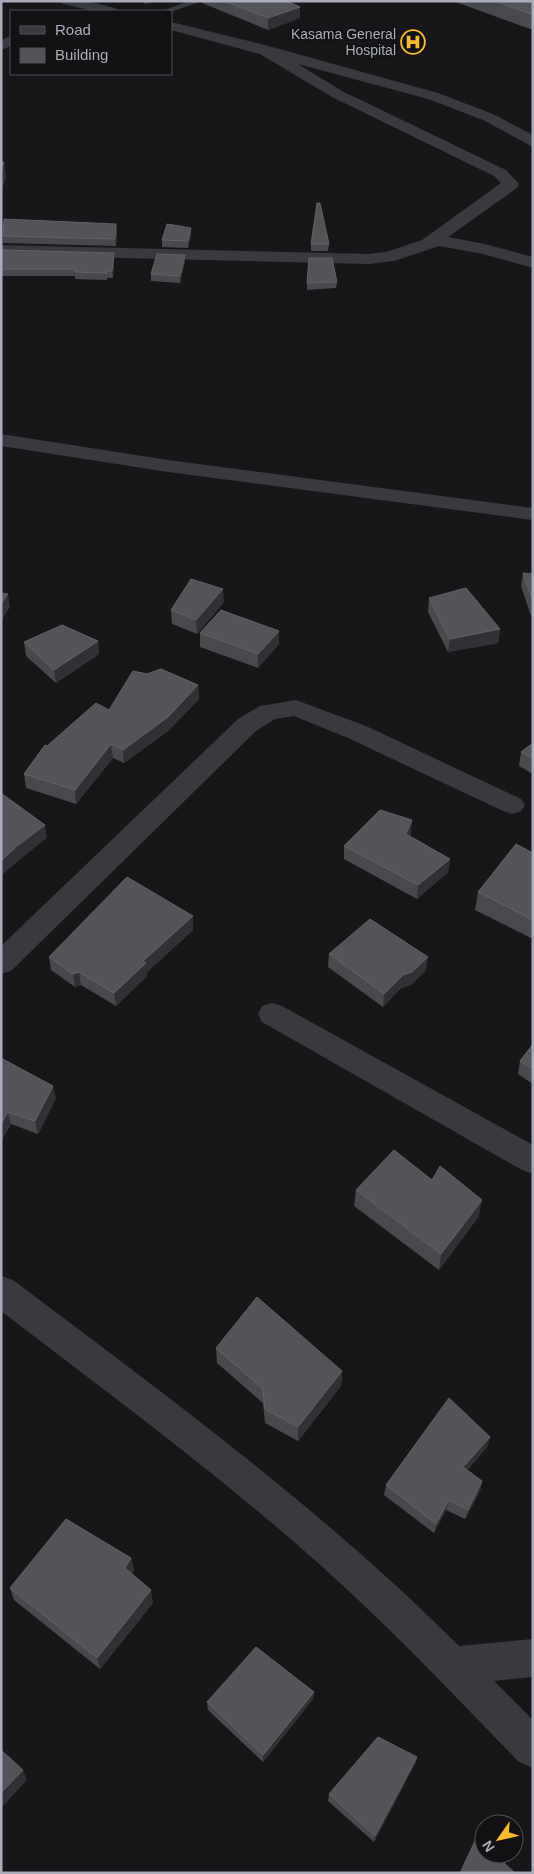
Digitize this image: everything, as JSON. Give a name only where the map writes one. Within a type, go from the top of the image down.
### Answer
[{"type":"street","points":[[56,10],[68,1],[106,10]]},
{"type":"street","points":[[172,26],[260,48],[459,105],[488,117],[533,142]]},
{"type":"street","points":[[1,250],[354,260],[388,257],[430,242],[511,184],[500,173],[337,94],[260,48]]},
{"type":"street","points":[[430,242],[452,242],[485,249],[533,263]]},
{"type":"street","points":[[1,440],[168,466],[533,514]]},
{"type":"street","points":[[1,963],[247,725],[269,712],[296,708],[349,728],[512,805]]},
{"type":"street","points":[[272,1014],[533,1161]]},
{"type":"street","points":[[1,1291],[182,1429],[294,1519],[375,1590],[533,1748]]},
{"type":"street","points":[[451,1666],[533,1658]]},
{"type":"lane","points":[[169,10],[198,1]]},
{"type":"building","points":[[224,1],[287,1],[300,7],[268,18]]},
{"type":"building","points":[[495,1],[533,1],[533,15]]},
{"type":"building","points":[[317,203],[320,203],[329,244],[311,244]]},
{"type":"building","points":[[4,219],[116,224],[115,239],[3,236]]},
{"type":"building","points":[[167,224],[191,228],[188,241],[162,240]]},
{"type":"building","points":[[2,250],[114,253],[112,271],[106,271],[107,273],[75,272],[75,269],[1,269]]},
{"type":"building","points":[[157,254],[185,255],[180,276],[151,274]]},
{"type":"building","points":[[309,258],[332,258],[337,282],[307,283]]},
{"type":"building","points":[[523,573],[533,574],[533,602]]},
{"type":"building","points":[[191,579],[223,589],[196,620],[171,610]]},
{"type":"building","points":[[466,588],[500,629],[450,639],[429,598]]},
{"type":"building","points":[[1,593],[8,594],[1,604]]},
{"type":"building","points":[[221,610],[279,631],[258,654],[200,633]]},
{"type":"building","points":[[62,625],[98,641],[54,670],[24,642]]},
{"type":"building","points":[[161,669],[198,685],[168,717],[123,750],[111,744],[75,790],[24,774],[45,745],[47,746],[96,703],[109,710],[133,671],[147,674]]},
{"type":"building","points":[[533,743],[533,759],[521,752]]},
{"type":"building","points":[[1,793],[45,825],[1,861]]},
{"type":"building","points":[[380,810],[412,820],[406,834],[450,859],[418,885],[344,846]]},
{"type":"building","points":[[516,844],[533,853],[533,920],[478,892]]},
{"type":"building","points":[[127,877],[193,916],[143,961],[146,963],[114,993],[79,972],[73,974],[49,957]]},
{"type":"building","points":[[370,919],[428,957],[412,972],[403,975],[384,994],[329,954]]},
{"type":"building","points":[[533,1044],[533,1069],[520,1061]]},
{"type":"building","points":[[1,1058],[53,1086],[35,1121],[8,1112],[1,1124]]},
{"type":"building","points":[[394,1150],[432,1180],[440,1166],[482,1200],[441,1254],[356,1190]]},
{"type":"building","points":[[257,1297],[342,1371],[298,1427],[265,1409],[263,1389],[216,1348]]},
{"type":"building","points":[[449,1398],[490,1437],[463,1467],[482,1481],[468,1510],[449,1500],[436,1524],[386,1485]]},
{"type":"building","points":[[66,1519],[131,1558],[125,1568],[151,1590],[97,1658],[10,1588]]},
{"type":"building","points":[[256,1647],[314,1692],[263,1755],[207,1702]]},
{"type":"building","points":[[378,1737],[417,1757],[375,1836],[329,1794]]},
{"type":"building","points":[[1,1750],[23,1770],[1,1793]]},
{"type":"building","points":[[474,1843],[474,1864],[505,1864],[515,1873],[460,1873]]},
{"type":"place","name":"Kasama General Hospital","points":[[413,42]]}]
